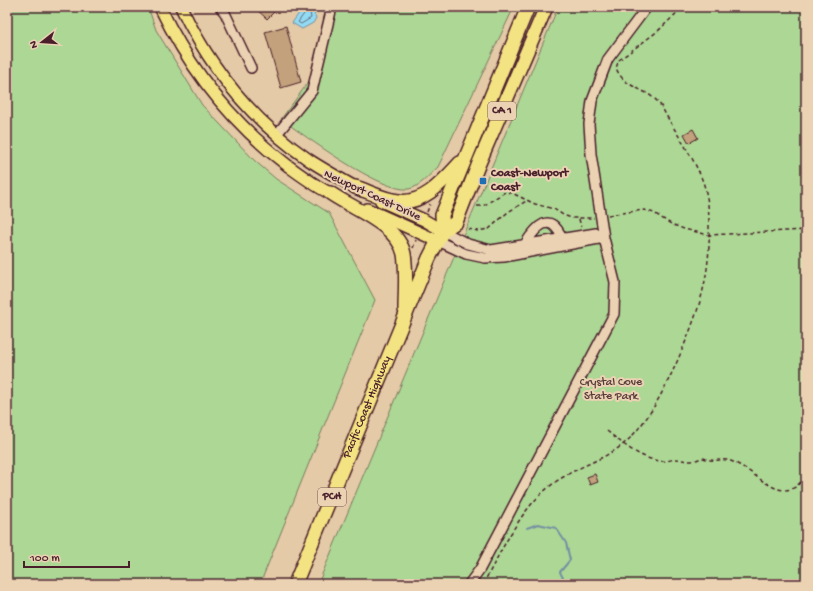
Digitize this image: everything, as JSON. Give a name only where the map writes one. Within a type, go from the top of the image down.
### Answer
[{"type":"highway","name":"Pacific Coast Highway","points":[[295,584],[405,316],[440,236],[442,216],[528,7]]},
{"type":"highway","name":"Pacific Coast Highway","points":[[440,236],[456,222],[479,163],[546,7]]},
{"type":"highway","points":[[355,187],[399,202],[413,200],[439,185],[466,156]]},
{"type":"highway","points":[[330,193],[380,223],[398,239],[405,260],[405,316]]},
{"type":"main road","name":"Newport Coast Drive","points":[[160,7],[182,50],[212,93],[266,149],[295,171],[330,193],[440,236]]},
{"type":"main road","name":"Newport Coast Drive","points":[[180,7],[211,62],[254,113],[277,134],[310,160],[355,187],[374,198],[424,220],[440,236]]},
{"type":"lane","points":[[220,7],[225,13],[251,68]]},
{"type":"lane","points":[[277,134],[312,91],[332,7]]},
{"type":"lane","points":[[469,584],[480,569],[614,314],[615,282],[604,235],[591,154],[590,124],[592,101],[608,59],[646,7]]},
{"type":"lane","points":[[526,244],[534,231],[545,224],[554,225],[560,242]]},
{"type":"lane","points":[[440,236],[490,250],[526,244],[560,242],[604,235]]},
{"type":"lane","points":[[440,236],[466,254],[485,258],[504,257],[560,242]]},
{"type":"path","points":[[483,584],[522,515],[545,490],[564,476],[602,459],[624,444],[651,413],[665,388],[693,326],[705,286],[710,257],[708,203],[703,181],[658,102],[644,91],[620,77],[616,68],[619,60],[658,31],[682,7]]},
{"type":"path","points":[[477,206],[483,206],[505,192],[512,193],[572,218],[582,220],[644,210],[654,213],[671,224],[684,229],[709,235],[806,230]]},
{"type":"path","points":[[468,229],[478,231],[489,229],[508,212],[528,200]]},
{"type":"path","points":[[426,214],[431,201]]},
{"type":"path","points":[[411,252],[416,238]]},
{"type":"path","points":[[414,243],[418,245]]},
{"type":"path","points":[[607,431],[634,451],[659,461],[676,459],[689,461],[703,458],[711,460],[729,460],[763,482],[776,488],[795,488],[803,481],[806,474]]},
{"type":"green space","points":[[7,7],[148,7],[156,30],[202,105],[255,161],[276,179],[329,213],[375,300],[260,584],[7,584]]},
{"type":"green space","points":[[335,7],[514,7],[438,167],[421,183],[413,188],[397,188],[363,173],[325,150],[281,119],[316,72]]},
{"type":"green space","name":"Crystal Cove State Park","points":[[558,7],[806,7],[806,584],[318,584]]},
{"type":"water","points":[[300,7],[313,7],[316,18],[313,23],[302,29],[292,23],[300,12]]},
{"type":"building","points":[[254,7],[279,7],[267,19]]},
{"type":"building","points":[[286,26],[301,82],[281,88],[265,32]]},
{"type":"building","points":[[693,129],[698,138],[689,143],[684,134]]},
{"type":"building","points":[[595,474],[598,482],[590,485],[587,477]]},
{"type":"waterway","points":[[527,528],[538,524],[556,528],[566,543],[570,560],[560,572],[566,584]]},
{"type":"place","name":"Coast-Newport Coast","points":[[483,181]]}]
